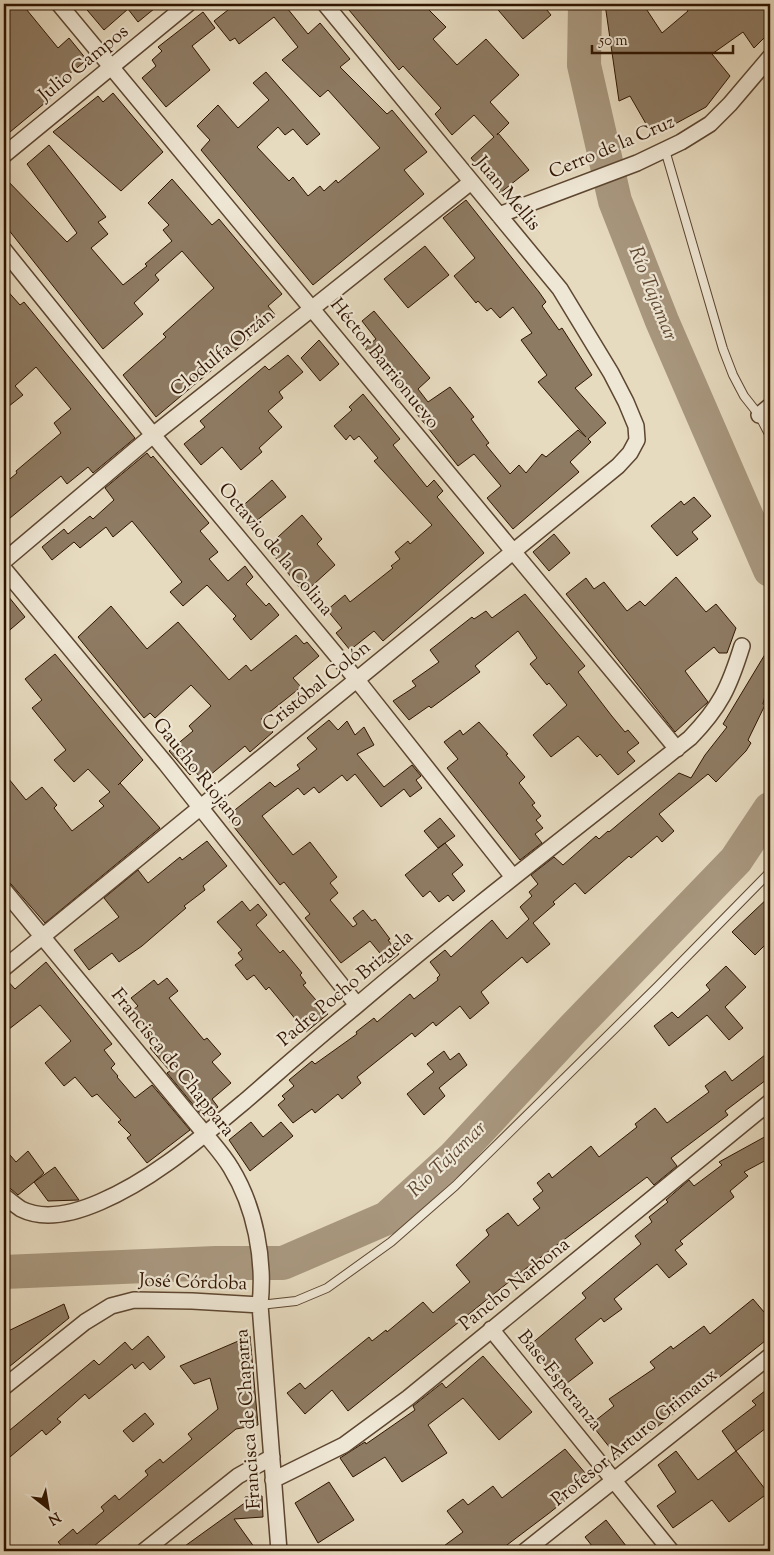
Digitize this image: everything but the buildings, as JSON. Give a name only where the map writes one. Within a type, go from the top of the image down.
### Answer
[{"type":"street","name":"Héctor Barrionuevo","points":[[59,4],[677,749]]},
{"type":"street","name":"Julio Campos","points":[[4,155],[188,4]]},
{"type":"street","name":"Juan Mellis","points":[[324,4],[560,289],[611,372],[636,426]]},
{"type":"street","name":"Cerro de la Cruz","points":[[499,215],[636,163],[665,150],[710,124],[768,66]]},
{"type":"street","name":"Clodulfa Orzán","points":[[4,561],[153,434],[471,182]]},
{"type":"street","name":"Octavio de la Colina","points":[[4,250],[153,434],[357,680],[513,877]]},
{"type":"street","name":"Cristóbal Colón","points":[[4,968],[618,466],[630,454],[637,440],[636,426]]},
{"type":"street","name":"Gaucho Riojano","points":[[4,569],[201,808],[357,1005]]},
{"type":"street","name":"Padre Pocho Brizuela","points":[[4,1196],[22,1210],[45,1216],[66,1213],[98,1203],[131,1187],[163,1166],[205,1134],[357,1005],[513,877],[677,749],[701,727],[720,703],[733,676],[742,646]]},
{"type":"street","name":"Francisca de Chappara","points":[[4,890],[230,1167],[247,1200],[256,1234],[263,1284]]},
{"type":"street","name":"Pancho Narbona","points":[[273,1480],[344,1445],[408,1398],[770,1102]]},
{"type":"street","name":"Francisca de Chaparra","points":[[263,1284],[260,1305],[279,1551]]},
{"type":"street","name":"José Córdoba","points":[[4,1387],[85,1322],[111,1306],[134,1300],[192,1300],[260,1305]]},
{"type":"street","name":"Base Esperanza","points":[[491,1329],[671,1551]]},
{"type":"street","name":"Profesor Arturo Grimaux","points":[[525,1551],[770,1356]]},
{"type":"street","points":[[144,1551],[238,1476],[272,1457]]},
{"type":"lane","points":[[665,150],[723,349],[744,396],[764,410],[770,436]]},
{"type":"lane","points":[[260,1305],[296,1300],[327,1288],[398,1236],[455,1186],[657,987],[770,872]]},
{"type":"waterway","name":"Río Tajamar","points":[[585,4],[584,65],[615,201],[662,321],[770,570]]},
{"type":"waterway","name":"Río Tajamar","points":[[4,1272],[216,1263],[283,1263],[387,1218],[454,1157],[571,1031],[736,860],[770,809]]}]
